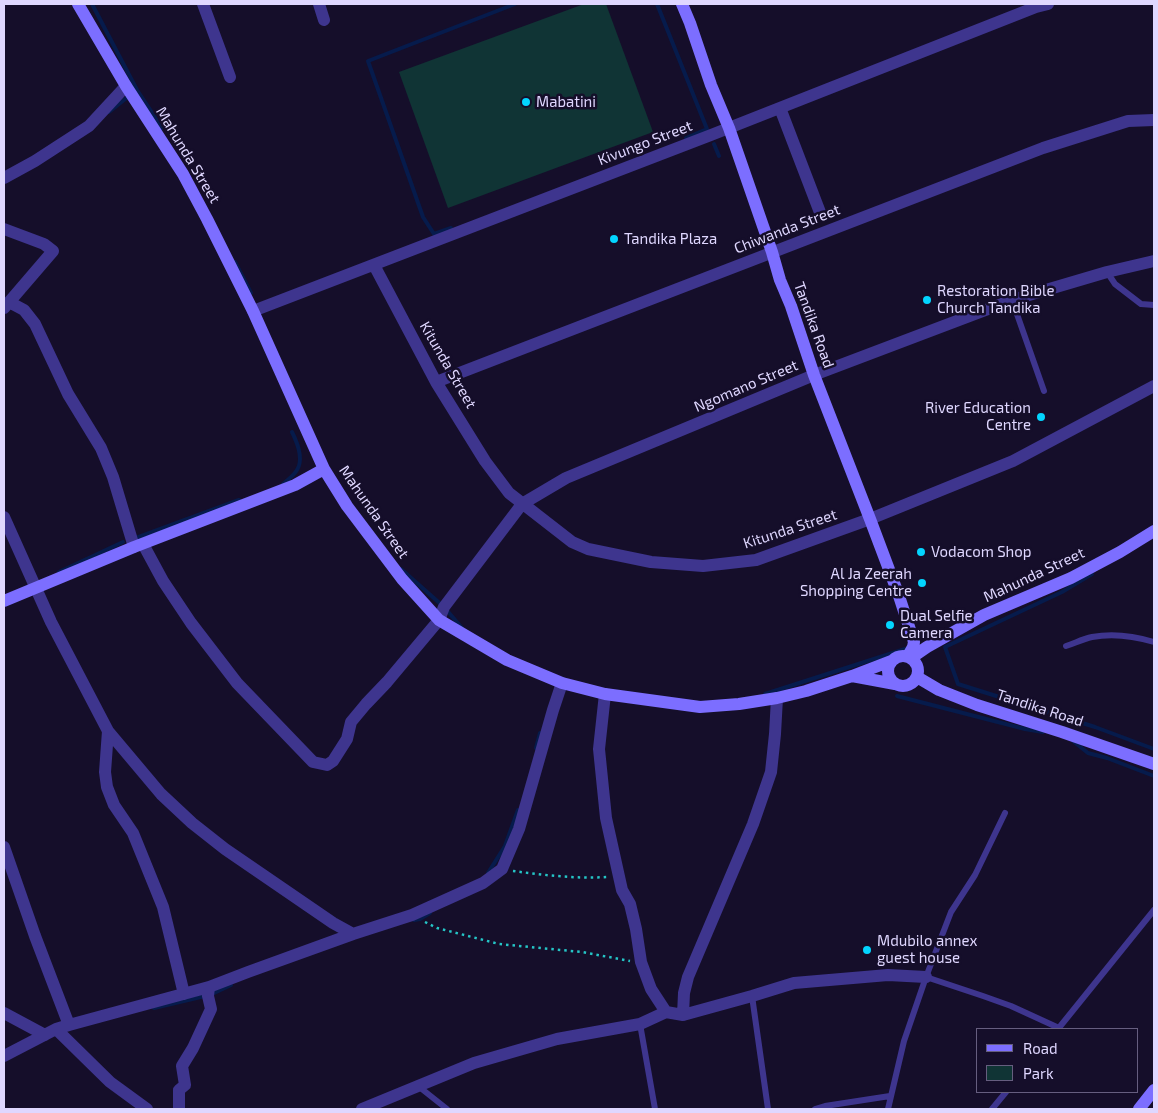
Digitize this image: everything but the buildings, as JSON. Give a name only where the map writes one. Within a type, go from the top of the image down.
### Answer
[{"type":"street","name":"Mahunda Street","points":[[78,4],[126,86],[183,174],[208,219],[253,310],[324,469],[347,506],[385,557],[439,620],[507,660],[562,683],[605,694],[700,707],[739,704],[806,691],[891,661]]},
{"type":"street","points":[[203,4],[230,77]]},
{"type":"street","points":[[319,4],[324,20]]},
{"type":"street","name":"Tandika Road","points":[[682,4],[711,85],[729,128],[814,375],[899,596],[914,642],[909,657]]},
{"type":"street","name":"Kivungo Street","points":[[253,310],[729,128],[1027,10],[1048,4]]},
{"type":"street","points":[[4,178],[90,126],[126,86]]},
{"type":"street","points":[[780,108],[820,215]]},
{"type":"street","name":"Chiwanda Street","points":[[436,382],[1043,148],[1128,121],[1154,120]]},
{"type":"street","points":[[4,229],[44,244],[53,251],[6,305],[24,310],[35,324],[68,394],[101,448],[139,545]]},
{"type":"street","name":"Ngomano Street","points":[[139,545],[191,623],[237,683],[313,762],[327,765],[333,760],[347,739],[351,722],[439,620],[444,607],[522,504],[566,478],[814,375],[1012,300],[1107,272],[1154,261]]},
{"type":"street","name":"Kitunda Street","points":[[374,265],[436,382],[485,461],[509,493],[572,542],[588,548],[651,562],[703,566],[756,560],[870,519],[1013,461],[1154,386]]},
{"type":"street","points":[[4,602],[139,545],[295,485],[324,469]]},
{"type":"street","points":[[4,517],[35,588],[108,732],[161,794],[192,823],[225,849],[353,934]]},
{"type":"street","name":"Mahunda Street","points":[[909,657],[984,615],[1071,578],[1120,552],[1154,531]]},
{"type":"street","points":[[852,676],[901,686],[907,686],[917,677],[917,665],[914,659],[902,655],[891,661],[888,667],[888,674],[890,680],[895,684]]},
{"type":"street","name":"Tandika Road","points":[[917,677],[939,690],[977,705],[1154,764]]},
{"type":"street","points":[[4,1056],[69,1025],[209,987],[353,934],[412,915],[483,883],[502,869],[519,829],[562,683]]},
{"type":"street","points":[[605,694],[599,750],[606,818],[622,890],[630,904],[641,962],[651,989],[666,1012]]},
{"type":"street","points":[[683,1015],[684,993],[688,977],[753,824],[771,772],[776,698]]},
{"type":"street","points":[[108,732],[105,772],[107,787],[114,806],[133,833],[163,907],[184,994]]},
{"type":"street","points":[[4,847],[69,1025]]},
{"type":"street","points":[[362,1109],[474,1063],[557,1039],[640,1024],[666,1012],[683,1015],[794,983],[888,975],[926,977]]},
{"type":"street","points":[[179,1109],[179,1090],[185,1085],[182,1066],[193,1048],[210,1009],[209,987]]},
{"type":"street","points":[[4,1012],[51,1032],[110,1082],[147,1109]]},
{"type":"street","points":[[1139,1109],[1154,1090]]},
{"type":"lane","points":[[1107,272],[1115,284],[1141,304],[1154,304]]},
{"type":"lane","points":[[1012,300],[1044,391]]},
{"type":"lane","points":[[1066,646],[1092,637],[1119,635],[1138,637],[1154,642]]},
{"type":"lane","points":[[888,1109],[904,1041],[951,912],[975,875],[1005,813]]},
{"type":"lane","points":[[1059,1028],[1154,910]]},
{"type":"lane","points":[[926,977],[1011,1006],[1056,1028]]},
{"type":"lane","points":[[752,996],[768,1109]]},
{"type":"lane","points":[[640,1024],[655,1109]]},
{"type":"lane","points":[[418,1085],[447,1109]]},
{"type":"lane","points":[[992,1109],[1005,1093]]},
{"type":"lane","points":[[815,1109],[890,1096]]},
{"type":"path","points":[[502,869],[567,877],[596,878],[619,876]]},
{"type":"path","points":[[412,915],[438,928],[499,944],[582,952],[641,962]]},
{"type":"green space","name":"Mabatini","points":[[584,4],[606,4],[653,132],[448,208],[399,72]]},
{"type":"waterway","points":[[92,4],[137,90],[161,129]]},
{"type":"waterway","points":[[451,228],[434,234],[423,217],[368,61],[515,4]]},
{"type":"waterway","points":[[657,4],[707,129]]},
{"type":"waterway","points":[[109,112],[129,96]]},
{"type":"waterway","points":[[686,138],[707,129]]},
{"type":"waterway","points":[[714,144],[719,156]]},
{"type":"waterway","points":[[235,262],[251,293]]},
{"type":"waterway","points":[[283,484],[296,472],[300,461],[298,446],[292,432]]},
{"type":"waterway","points":[[136,538],[239,500]]},
{"type":"waterway","points":[[59,572],[123,542]]},
{"type":"waterway","points":[[401,569],[444,607],[462,628]]},
{"type":"waterway","points":[[1092,574],[1062,592],[945,647],[958,684],[1095,727],[1154,749]]},
{"type":"waterway","points":[[765,694],[905,649]]},
{"type":"waterway","points":[[897,696],[1043,732]]},
{"type":"waterway","points":[[536,748],[540,733]]},
{"type":"waterway","points":[[1073,741],[1088,753],[1107,758],[1154,776]]},
{"type":"waterway","points":[[488,873],[505,846],[518,810]]},
{"type":"waterway","points":[[414,920],[430,913]]},
{"type":"waterway","points":[[212,994],[231,985]]},
{"type":"waterway","points":[[154,1008],[205,996]]},
{"type":"place","name":"Mabatini","points":[[526,102]]},
{"type":"place","name":"Tandika Plaza","points":[[614,239]]},
{"type":"place","name":"Restoration Bible Church Tandika","points":[[927,300]]},
{"type":"place","name":"River Education Centre","points":[[1041,417]]},
{"type":"place","name":"Vodacom Shop","points":[[921,552]]},
{"type":"place","name":"Al Ja Zeerah Shopping Centre","points":[[922,583]]},
{"type":"place","name":"Dual Selfie Camera","points":[[890,625]]},
{"type":"place","name":"Mdubilo annex guest house","points":[[867,950]]}]
